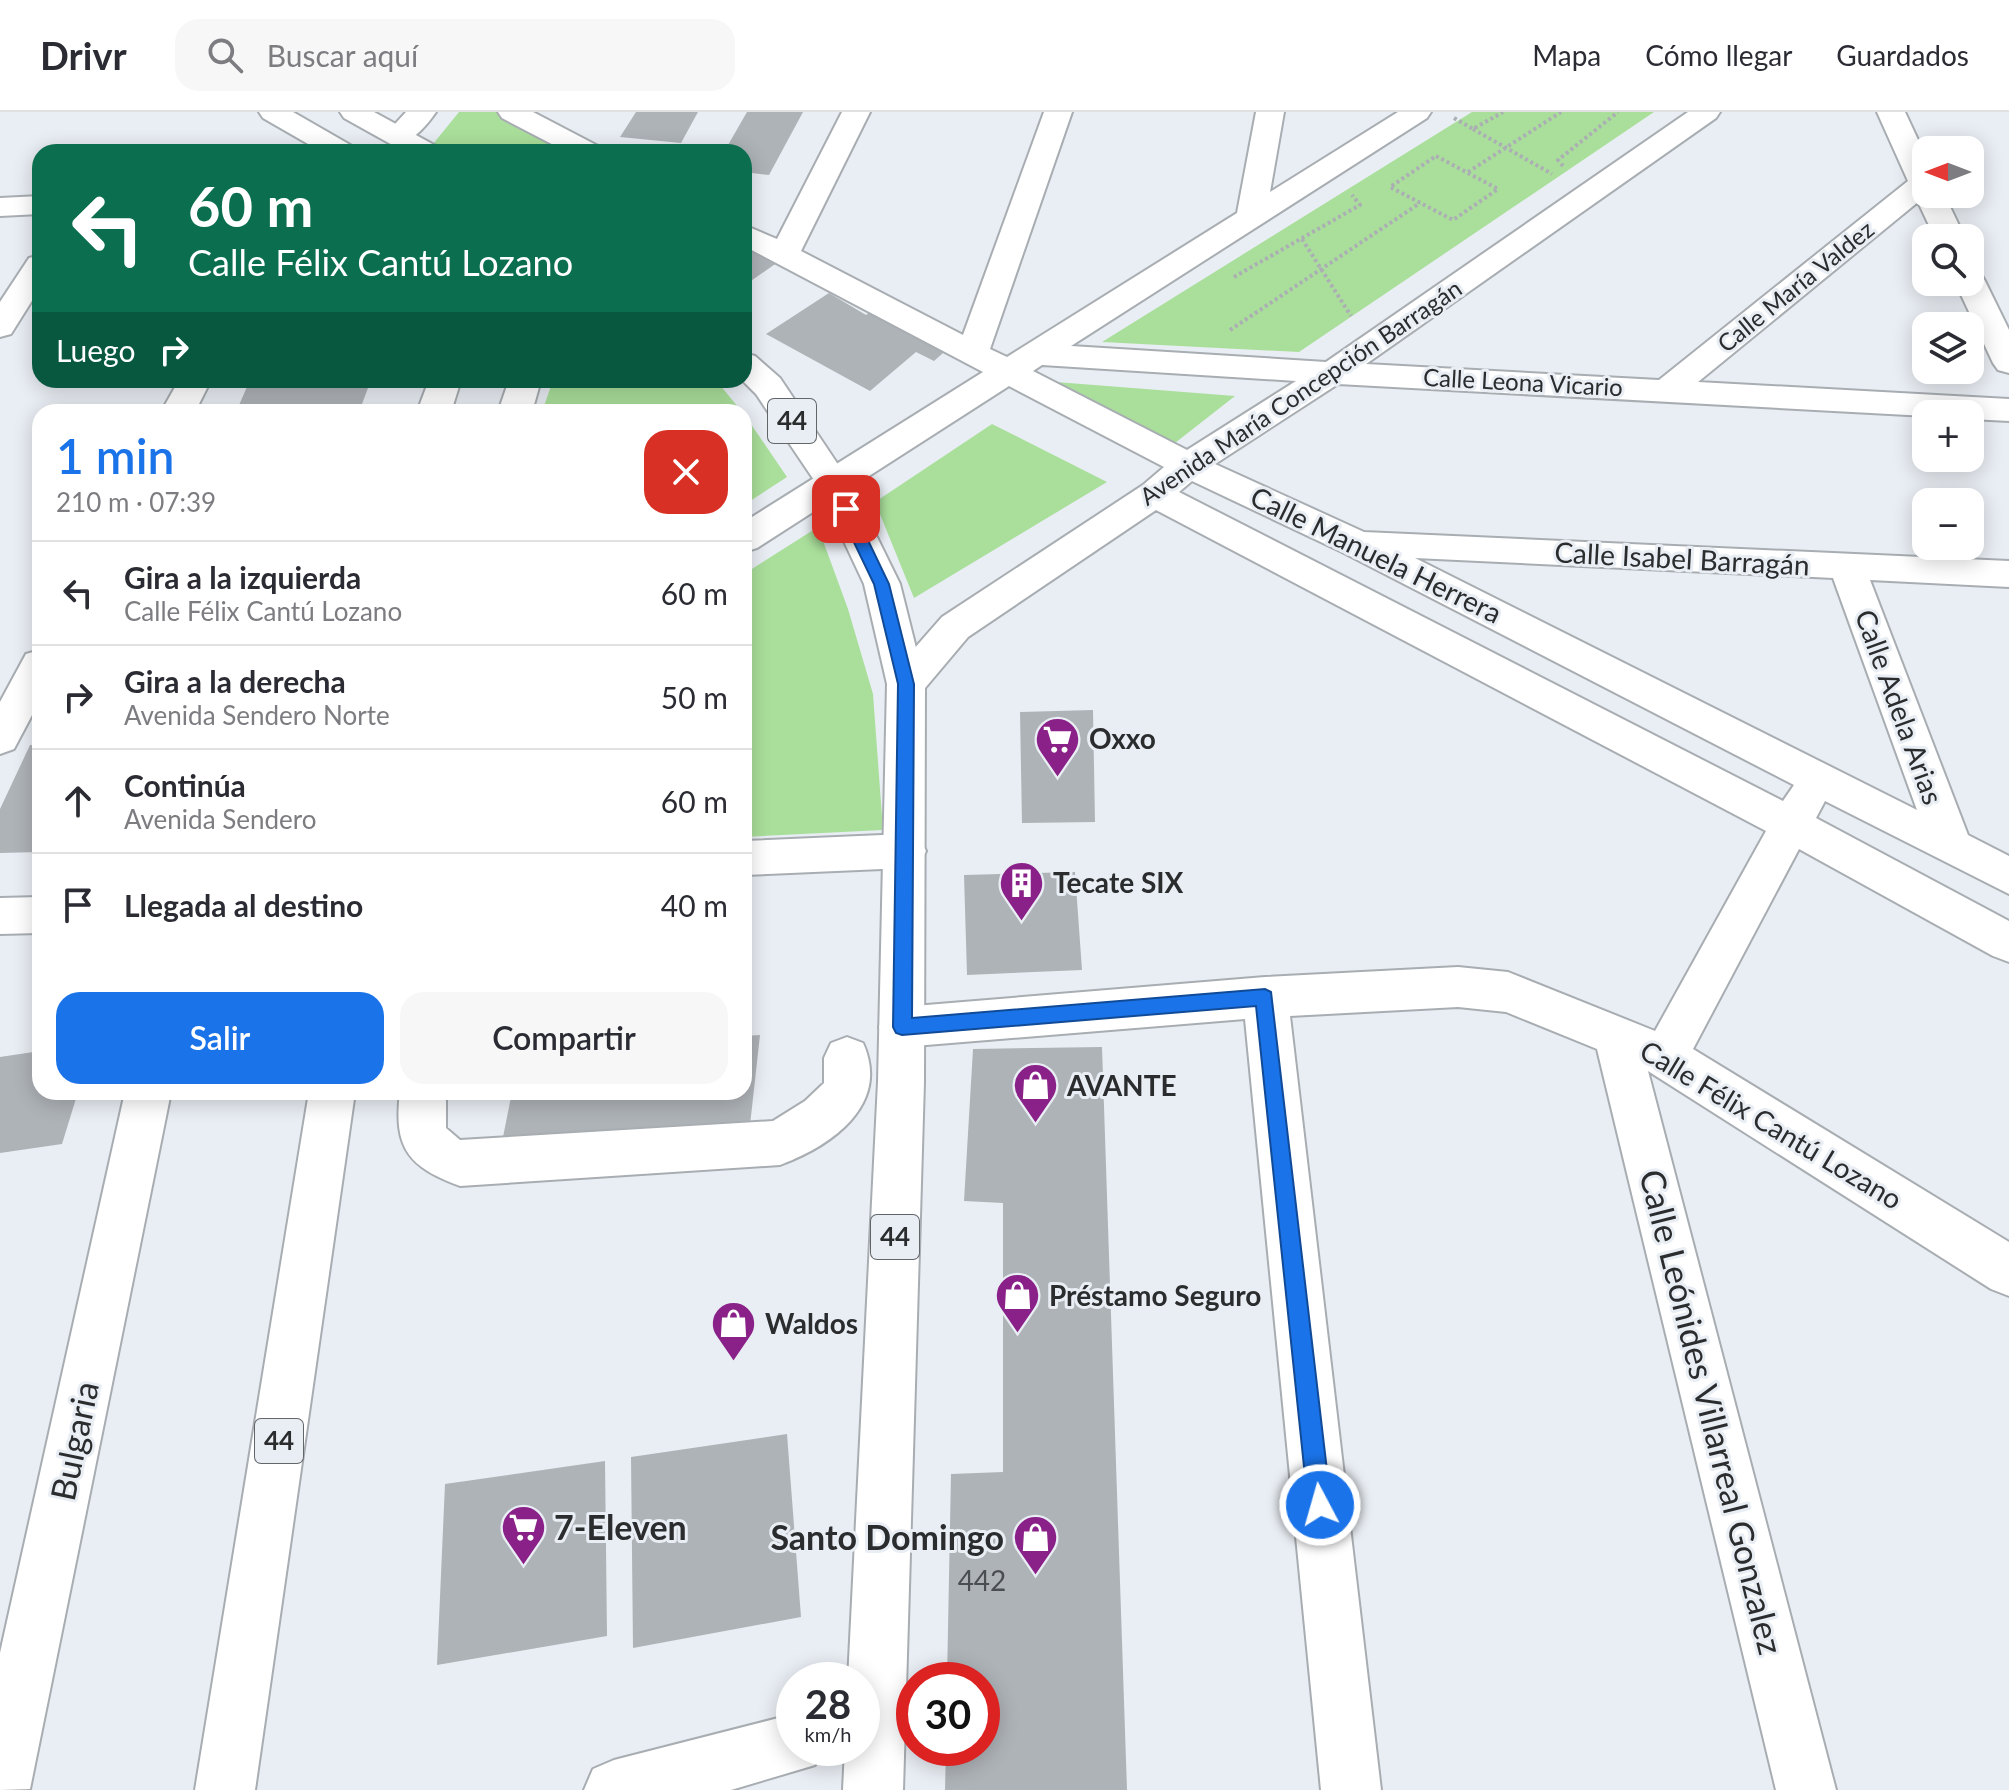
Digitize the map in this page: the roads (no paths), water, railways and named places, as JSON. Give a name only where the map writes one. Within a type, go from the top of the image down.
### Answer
[{"type":"street","points":[[273,112],[328,144]]},
{"type":"street","points":[[354,112],[412,144]]},
{"type":"street","points":[[398,136],[422,112]]},
{"type":"street","points":[[512,112],[573,144]]},
{"type":"street","points":[[784,255],[856,112]]},
{"type":"street","points":[[973,351],[1058,112]]},
{"type":"street","points":[[1251,218],[1270,112]]},
{"type":"street","points":[[752,534],[1417,112]]},
{"type":"street","name":"Avenida María Concepción Barragán","points":[[906,684],[955,627],[1155,494],[1188,465],[1332,373],[1706,112]]},
{"type":"street","points":[[1891,112],[1912,158]]},
{"type":"street","name":"Calle María Valdez","points":[[1668,390],[1912,199]]},
{"type":"street","points":[[0,207],[32,205]]},
{"type":"street","name":"Calle Manuela Herrera","points":[[752,238],[1188,465],[1355,543],[2009,876]]},
{"type":"street","points":[[9,331],[32,281]]},
{"type":"street","points":[[1977,296],[2009,363]]},
{"type":"street","name":"Calle Leona Vicario","points":[[1038,354],[2009,410]]},
{"type":"street","name":"44","points":[[752,371],[768,386],[834,484],[882,584],[906,684],[902,1027],[872,1662]]},
{"type":"street","name":"Calle Manuela Herrera","points":[[1155,494],[1792,825],[2009,943]]},
{"type":"street","name":"Calle Isabel Barragán","points":[[1355,543],[2009,574]]},
{"type":"street","name":"Calle Adela Arias","points":[[1847,568],[1951,846]]},
{"type":"street","points":[[0,738],[32,679]]},
{"type":"street","points":[[1665,1056],[1817,777]]},
{"type":"street","points":[[752,858],[905,851]]},
{"type":"street","points":[[0,916],[32,915]]},
{"type":"street","name":"Calle Félix Cantú Lozano","points":[[902,1027],[1265,997],[1458,987],[1508,992],[1665,1056],[2009,1271]]},
{"type":"street","points":[[1265,997],[1351,1790]]},
{"type":"street","name":"Calle Leónides Villarreal Gonzalez","points":[[1616,1035],[1806,1790]]},
{"type":"street","points":[[422,1100],[419,1118],[425,1141],[444,1158],[460,1163],[780,1143],[822,1117],[847,1091],[847,1058]]},
{"type":"street","name":"Bulgaria","points":[[0,1789],[146,1100]]},
{"type":"street","name":"44","points":[[225,1790],[331,1100]]},
{"type":"street","points":[[324,1144],[340,1100]]},
{"type":"street","points":[[617,1790],[776,1749]]},
{"type":"street","name":"44","points":[[872,1766],[873,1790]]},
{"type":"place","name":"Oxxo","points":[[1058,778]]},
{"type":"place","name":"Tecate SIX","points":[[1022,922]]},
{"type":"place","name":"AVANTE","points":[[1036,1125]]},
{"type":"place","name":"Préstamo Seguro","points":[[1018,1335]]},
{"type":"place","name":"Waldos","points":[[734,1363]]},
{"type":"place","name":"7-Eleven","points":[[523,1567]]},
{"type":"place","name":"Santo Domingo","points":[[1035,1577]]}]
